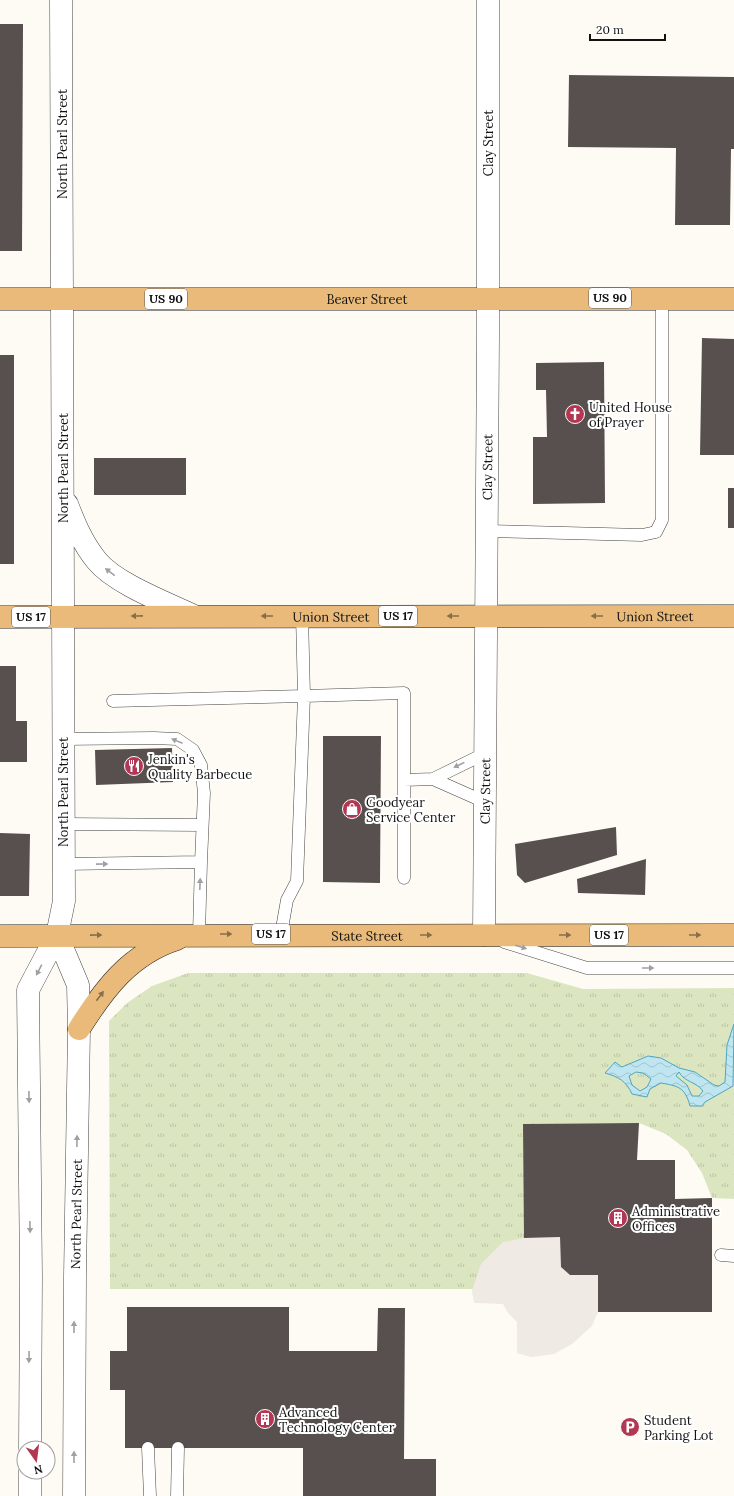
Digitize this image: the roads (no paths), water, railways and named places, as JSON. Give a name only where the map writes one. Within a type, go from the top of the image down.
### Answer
[{"type":"main road","name":"Beaver Street","points":[[0,298],[734,299]]},
{"type":"main road","name":"Union Street","points":[[0,617],[734,616]]},
{"type":"main road","name":"State Street","points":[[0,936],[194,934],[734,935]]},
{"type":"main road","points":[[79,1029],[100,996],[126,967],[157,945],[194,934]]},
{"type":"street","name":"North Pearl Street","points":[[30,1440],[31,1276],[28,990],[57,935],[64,901],[61,0]]},
{"type":"street","name":"Clay Street","points":[[484,935],[487,616],[488,0]]},
{"type":"street","points":[[63,493],[78,532],[98,562],[123,581],[194,616]]},
{"type":"street","name":"North Pearl Street","points":[[57,935],[78,985],[79,1029],[74,1276],[74,1496]]},
{"type":"street","points":[[30,1480],[30,1496]]},
{"type":"lane","points":[[486,531],[642,535],[656,532],[662,520],[662,298]]},
{"type":"lane","points":[[281,934],[287,900],[297,881],[304,696],[302,616]]},
{"type":"lane","points":[[113,701],[404,693],[404,878]]},
{"type":"lane","points":[[63,739],[177,739],[193,750],[201,765],[204,793],[201,862],[194,934]]},
{"type":"lane","points":[[404,780],[433,779],[486,753]]},
{"type":"lane","points":[[433,779],[485,802]]},
{"type":"lane","points":[[63,824],[202,825]]},
{"type":"lane","points":[[63,864],[201,862]]},
{"type":"lane","points":[[484,935],[587,968],[734,968]]},
{"type":"lane","points":[[721,1256],[734,1256]]},
{"type":"lane","points":[[148,1448],[150,1496]]},
{"type":"lane","points":[[177,1496],[178,1448]]},
{"type":"water","points":[[734,1024],[733,1086],[705,1102],[702,1106],[690,1106],[686,1095],[680,1088],[661,1083],[650,1089],[647,1097],[632,1094],[622,1080],[605,1073],[615,1062],[622,1067],[648,1056],[661,1058],[679,1068],[695,1072],[714,1085],[719,1086],[725,1082],[727,1045]],"holes":[[[636,1072],[643,1073],[651,1079],[647,1087],[640,1091],[632,1085],[629,1076]],[[679,1072],[684,1078],[703,1091],[699,1096],[692,1096],[687,1085],[676,1076]]]},
{"type":"place","name":"United House of Prayer","points":[[575,414]]},
{"type":"place","name":"Jenkin's Quality Barbecue","points":[[134,766]]},
{"type":"place","name":"Goodyear Service Center","points":[[352,809]]},
{"type":"place","name":"Administrative Offices","points":[[618,1218]]},
{"type":"place","name":"Advanced Technology Center","points":[[265,1419]]},
{"type":"place","name":"Student Parking Lot","points":[[630,1427]]}]
